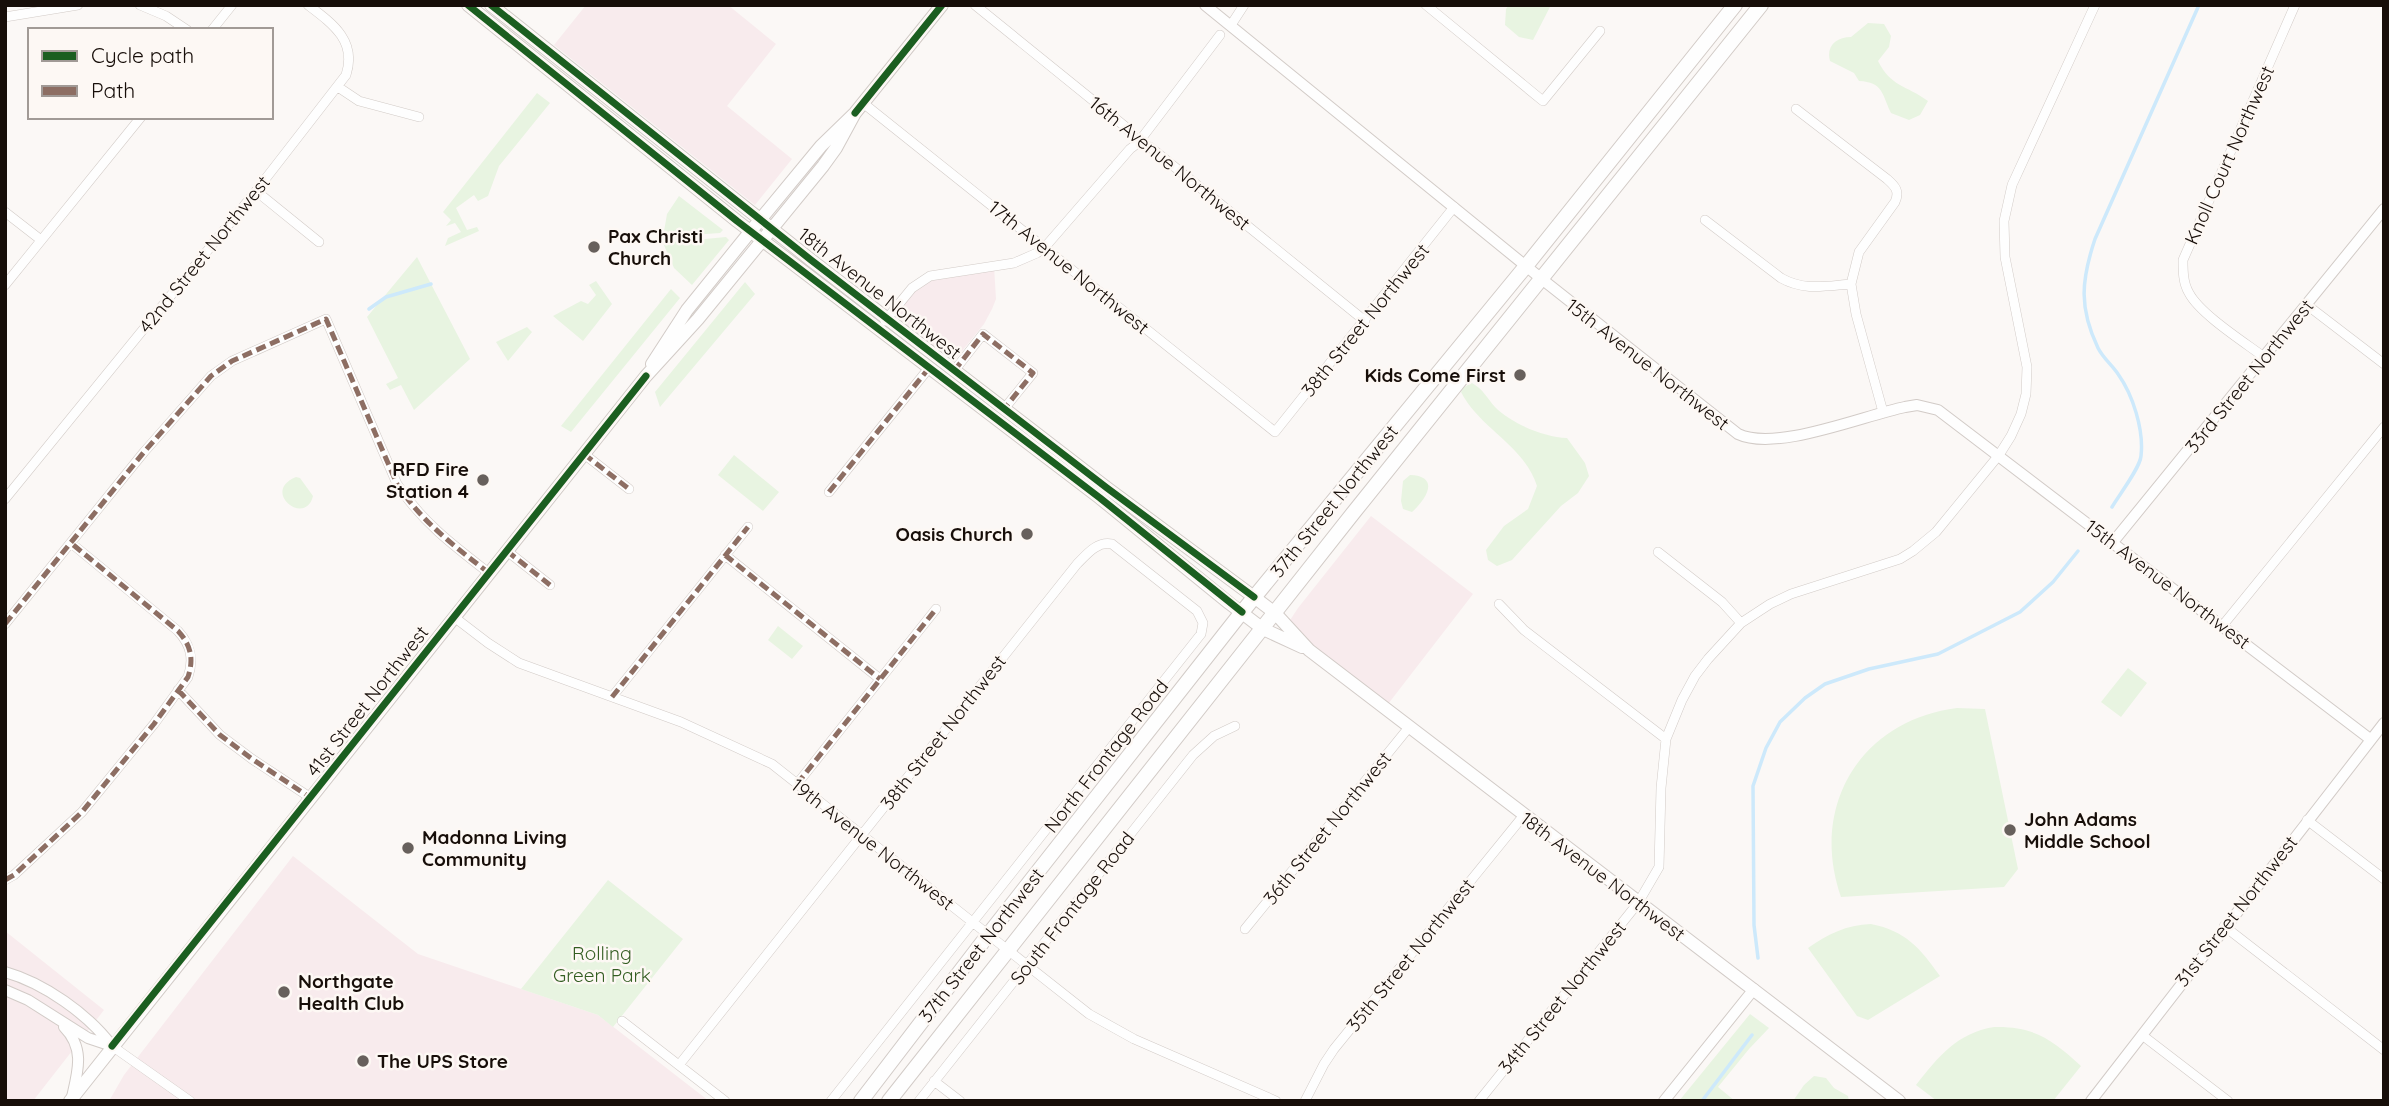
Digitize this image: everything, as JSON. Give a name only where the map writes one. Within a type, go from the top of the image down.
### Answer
[{"type":"main road","name":"18th Avenue Northwest","points":[[468,5],[750,232],[1100,498],[1263,629],[1309,650]]},
{"type":"main road","name":"18th Avenue Northwest","points":[[491,5],[954,371],[1255,597],[1275,613],[1309,650],[1899,1101]]},
{"type":"main road","name":"41st Street Northwest","points":[[646,376],[680,320],[750,232],[821,146],[859,108],[942,5]]},
{"type":"main road","name":"37th Street Northwest","points":[[862,1101],[988,935],[1242,612],[1526,266],[1735,5]]},
{"type":"main road","name":"37th Street Northwest","points":[[890,1101],[1275,613],[1762,5]]},
{"type":"main road","name":"41st Street Northwest","points":[[71,1099],[646,376],[698,319],[830,156],[859,108]]},
{"type":"street","points":[[5,17],[78,5]]},
{"type":"street","points":[[140,5],[166,16],[184,28]]},
{"type":"street","points":[[214,28],[232,5]]},
{"type":"street","name":"42nd Street Northwest","points":[[5,499],[256,191],[346,75],[351,61],[347,45],[339,32],[309,5]]},
{"type":"street","name":"16th Avenue Northwest","points":[[975,5],[1127,128],[1138,143],[1150,146],[1365,321]]},
{"type":"street","name":"15th Avenue Northwest","points":[[1205,5],[1729,428],[1744,437],[1757,440],[1782,440],[1917,405],[1938,410],[2223,625],[2370,740]]},
{"type":"street","points":[[1231,25],[1244,5]]},
{"type":"street","name":"34th Street Northwest","points":[[1479,1101],[1638,903],[1659,867],[1661,788],[1667,739],[1682,700],[1695,676],[1720,644],[1741,623],[1770,604],[1791,594],[1900,559],[1913,551],[1936,532],[1999,455],[2011,436],[2021,414],[2027,367],[2005,257],[2003,236],[2007,204],[2012,185],[2095,5]]},
{"type":"street","name":"Knoll Court Northwest","points":[[2264,357],[2209,314],[2189,294],[2183,260],[2295,5]]},
{"type":"street","points":[[1430,7],[1543,101],[1600,32]]},
{"type":"street","points":[[878,329],[920,281],[954,271],[1014,263],[1045,247],[1138,143],[1220,35]]},
{"type":"street","points":[[338,87],[359,100],[419,117]]},
{"type":"street","name":"17th Avenue Northwest","points":[[859,108],[1045,247],[1275,432]]},
{"type":"street","points":[[1796,109],[1898,190],[1899,195],[1895,202],[1859,252],[1851,284],[1856,314],[1883,412]]},
{"type":"street","points":[[5,285],[139,119]]},
{"type":"street","points":[[256,191],[319,242]]},
{"type":"street","name":"38th Street Northwest","points":[[1275,432],[1454,207]]},
{"type":"street","name":"33rd Street Northwest","points":[[2113,542],[2384,209]]},
{"type":"street","points":[[5,212],[41,240]]},
{"type":"street","points":[[1705,220],[1793,285],[1807,288],[1851,284]]},
{"type":"street","points":[[2307,305],[2384,364]]},
{"type":"street","points":[[5,624],[150,445],[211,376],[232,361],[326,319],[397,484],[430,526],[489,573]]},
{"type":"street","points":[[954,371],[983,334],[1033,373],[1004,409]]},
{"type":"street","points":[[829,492],[929,368]]},
{"type":"street","points":[[2223,625],[2384,428]]},
{"type":"street","points":[[584,454],[629,489]]},
{"type":"street","points":[[612,697],[748,527]]},
{"type":"street","points":[[5,880],[14,876],[82,812],[190,671],[188,642],[163,616],[71,543]]},
{"type":"street","name":"North Frontage Road","points":[[831,1101],[1198,640],[1203,628],[1197,611],[1118,547],[1101,544],[1077,564]]},
{"type":"street","points":[[507,551],[550,585]]},
{"type":"street","points":[[1658,552],[1722,602],[1741,623]]},
{"type":"street","points":[[725,555],[880,679]]},
{"type":"street","name":"38th Street Northwest","points":[[679,1065],[1077,564]]},
{"type":"street","points":[[1499,604],[1524,630],[1667,739]]},
{"type":"street","points":[[797,784],[936,609]]},
{"type":"street","name":"19th Avenue Northwest","points":[[454,617],[519,663],[681,722],[772,764],[1089,1014],[1109,1026],[1276,1101]]},
{"type":"street","points":[[178,690],[219,734],[311,798]]},
{"type":"street","name":"31st Street Northwest","points":[[2091,1101],[2384,723]]},
{"type":"street","name":"South Frontage Road","points":[[919,1101],[1193,755],[1214,736],[1235,726]]},
{"type":"street","name":"36th Street Northwest","points":[[1245,929],[1409,726]]},
{"type":"street","name":"35th Street Northwest","points":[[1305,1101],[1334,1049],[1524,815]]},
{"type":"street","points":[[2307,820],[2384,879]]},
{"type":"street","points":[[2224,926],[2384,1050]]},
{"type":"street","points":[[5,972],[44,988],[97,1026],[113,1046],[190,1101]]},
{"type":"street","points":[[28,1000],[44,988]]},
{"type":"street","points":[[1664,1101],[1754,989]]},
{"type":"street","points":[[5,990],[28,1000],[88,1038],[113,1046]]},
{"type":"street","points":[[49,1013],[67,1030],[78,1049],[78,1069],[71,1099]]},
{"type":"street","points":[[622,1021],[725,1101]]},
{"type":"street","points":[[2142,1035],[2228,1101]]},
{"type":"street","points":[[934,1081],[960,1101]]},
{"type":"shaded area","points":[[586,5],[728,5],[776,44],[727,106],[792,159],[755,205],[554,45]]},
{"type":"shaded area","points":[[994,266],[996,299],[992,309],[984,324],[945,372],[878,329],[921,281]]},
{"type":"shaded area","points":[[1371,516],[1473,594],[1385,708],[1283,631]]},
{"type":"shaded area","points":[[293,856],[418,954],[598,1015],[709,1101],[109,1101],[124,1075]]},
{"type":"shaded area","points":[[5,931],[104,1010],[33,1101],[5,1101]]},
{"type":"green space","points":[[1509,5],[1551,5],[1533,40],[1519,37],[1505,25],[1506,9]]},
{"type":"green space","points":[[1868,23],[1884,24],[1891,36],[1889,47],[1878,61],[1883,70],[1894,81],[1928,101],[1920,115],[1909,120],[1891,113],[1881,90],[1873,84],[1859,81],[1854,73],[1830,61],[1829,51],[1833,43],[1851,37]]},
{"type":"green space","points":[[537,93],[550,103],[499,166],[488,196],[478,201],[474,195],[456,208],[467,230],[477,227],[479,231],[445,246],[448,238],[461,232],[455,223],[446,226],[451,220],[443,212]]},
{"type":"green space","points":[[679,196],[723,230],[720,233],[663,237],[667,214]]},
{"type":"green space","points":[[726,237],[729,240],[692,285],[674,268],[663,243]]},
{"type":"green space","points":[[417,257],[470,359],[414,410],[401,385],[390,390],[386,384],[398,378],[367,317]]},
{"type":"green space","points":[[596,281],[612,304],[583,341],[553,316],[581,301],[588,304],[596,295],[589,285]]},
{"type":"green space","points":[[745,282],[755,294],[660,407],[655,392]]},
{"type":"green space","points":[[671,289],[680,298],[571,432],[561,426]]},
{"type":"green space","points":[[527,327],[532,332],[508,361],[496,342]]},
{"type":"green space","points":[[1472,383],[1510,419],[1539,432],[1567,438],[1585,463],[1589,476],[1578,493],[1561,506],[1512,560],[1497,566],[1488,560],[1486,550],[1504,526],[1528,509],[1537,486],[1522,459],[1469,405],[1461,392]]},
{"type":"green space","points":[[734,455],[779,492],[763,511],[718,475]]},
{"type":"green space","points":[[1410,475],[1420,476],[1428,484],[1426,495],[1412,512],[1403,509],[1401,501],[1403,481]]},
{"type":"green space","points":[[296,477],[300,478],[313,496],[309,505],[302,508],[288,504],[282,491],[286,483]]},
{"type":"green space","points":[[778,626],[803,646],[792,659],[768,640]]},
{"type":"green space","points":[[2128,668],[2147,683],[2121,717],[2101,702]]},
{"type":"green space","points":[[1957,708],[1985,709],[2018,869],[2004,887],[1841,897],[1833,863],[1832,831],[1838,800],[1851,773],[1870,749],[1894,730],[1923,716]]},
{"type":"green space","name":"Rolling Green Park","points":[[608,880],[683,939],[613,1027],[598,1015],[521,989]]},
{"type":"green space","points":[[1871,924],[1894,931],[1911,942],[1940,976],[1868,1020],[1857,1016],[1808,948],[1838,931]]},
{"type":"green space","points":[[1750,1014],[1769,1028],[1718,1087],[1735,1101],[1679,1101]]},
{"type":"green space","points":[[1994,1027],[2021,1029],[2042,1036],[2081,1066],[2053,1101],[1937,1101],[1916,1085],[1949,1048],[1969,1035]]},
{"type":"green space","points":[[1814,1076],[1826,1078],[1834,1088],[1848,1096],[1849,1101],[1793,1101]]},
{"type":"waterway","points":[[2112,507],[2140,461],[2141,435],[2128,392],[2118,374],[2100,352],[2092,334],[2084,294],[2087,268],[2095,239],[2199,5]]},
{"type":"waterway","points":[[369,309],[386,297],[431,284]]},
{"type":"waterway","points":[[1758,958],[1754,925],[1753,786],[1766,748],[1780,722],[1805,698],[1825,684],[1869,669],[1938,654],[2020,612],[2053,582],[2078,551]]},
{"type":"waterway","points":[[1702,1101],[1752,1035]]},
{"type":"marked path","points":[[5,624],[144,452],[211,376],[232,361],[326,319],[397,484],[427,521],[489,573]]},
{"type":"marked path","points":[[954,371],[983,334],[1033,373],[1004,409]]},
{"type":"marked path","points":[[829,492],[929,368]]},
{"type":"marked path","points":[[584,454],[629,489]]},
{"type":"marked path","points":[[612,697],[748,527]]},
{"type":"marked path","points":[[5,880],[14,875],[82,812],[154,724],[188,677],[190,670],[190,652],[178,631],[71,543]]},
{"type":"marked path","points":[[507,551],[550,585]]},
{"type":"marked path","points":[[725,555],[880,679]]},
{"type":"marked path","points":[[797,784],[936,609]]},
{"type":"marked path","points":[[178,690],[220,735],[311,798]]},
{"type":"cycle path","points":[[468,5],[737,221],[1100,498],[1242,612]]},
{"type":"cycle path","points":[[491,5],[811,260],[1107,488],[1254,597]]},
{"type":"cycle path","points":[[855,113],[942,5]]},
{"type":"cycle path","points":[[112,1046],[646,376]]},
{"type":"place","name":"Pax Christi Church","points":[[594,247]]},
{"type":"place","name":"Kids Come First","points":[[1520,375]]},
{"type":"place","name":"RFD Fire Station 4","points":[[483,480]]},
{"type":"place","name":"Oasis Church","points":[[1027,534]]},
{"type":"place","name":"John Adams Middle School","points":[[2010,830]]},
{"type":"place","name":"Madonna Living Community","points":[[408,848]]},
{"type":"place","name":"Northgate Health Club","points":[[284,992]]},
{"type":"place","name":"The UPS Store","points":[[363,1061]]}]
